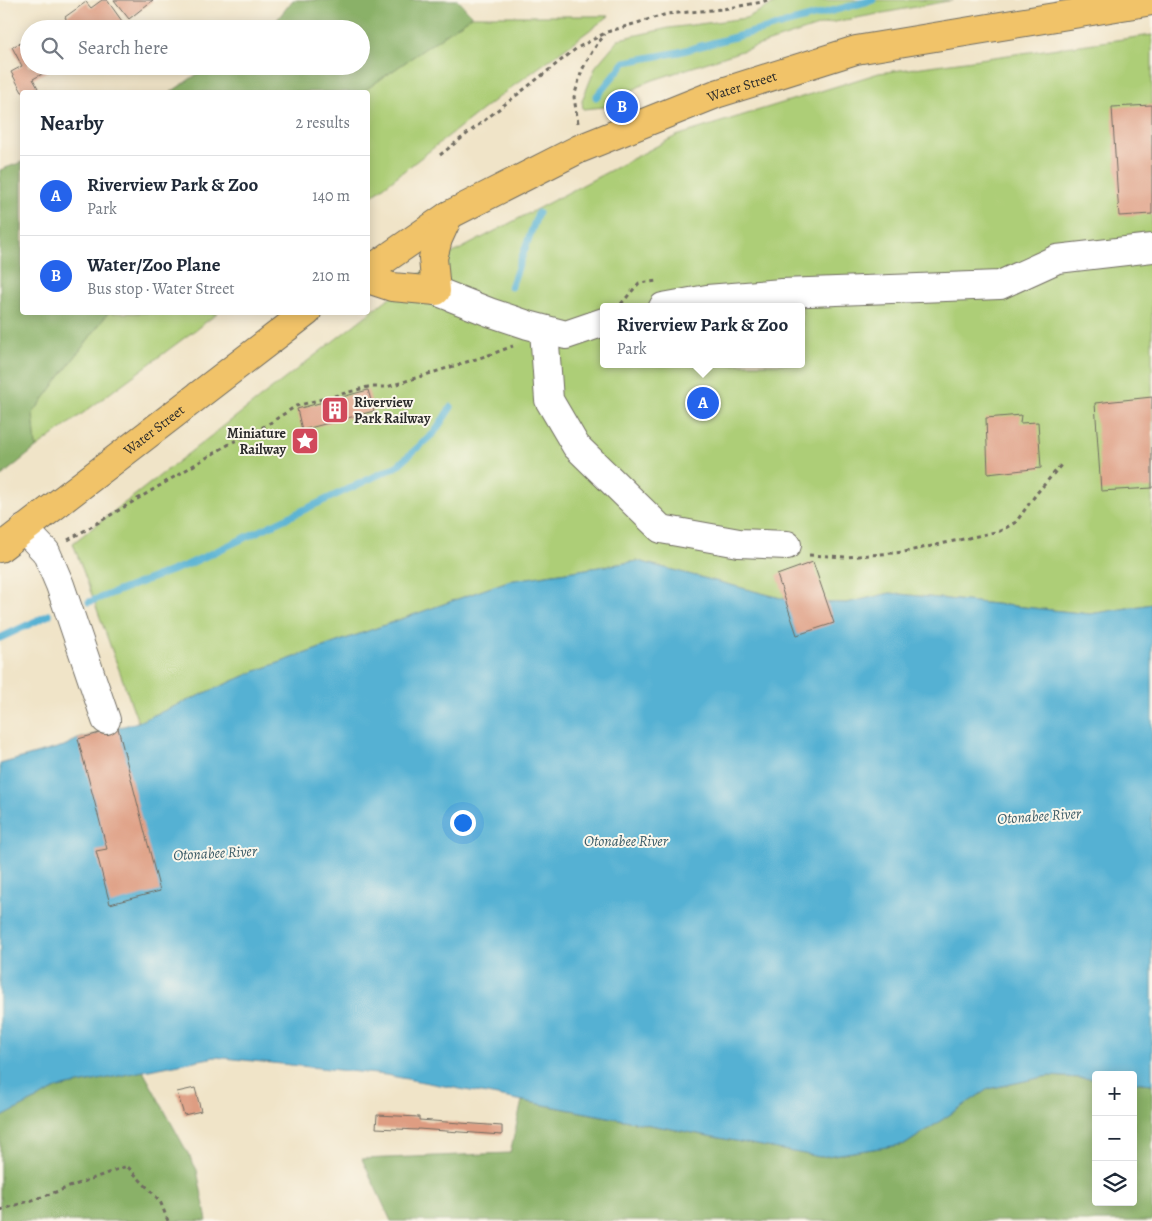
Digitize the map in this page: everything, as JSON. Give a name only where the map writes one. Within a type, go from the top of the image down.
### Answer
[{"type":"main road","name":"Water Street","points":[[370,270],[449,215],[579,149],[716,94],[856,50],[1152,1]]},
{"type":"main road","points":[[370,280],[392,287],[436,291],[433,258],[438,239],[449,215]]},
{"type":"main road","name":"Water Street","points":[[0,548],[303,315]]},
{"type":"lane","points":[[685,303],[707,299],[782,293],[1000,285],[1057,259],[1152,248]]},
{"type":"lane","points":[[436,291],[544,332],[566,336],[600,323]]},
{"type":"lane","points":[[544,332],[549,400],[576,446],[661,529],[739,543],[787,545]]},
{"type":"lane","points":[[24,529],[46,552],[60,586],[106,720]]},
{"type":"path","points":[[440,155],[577,48],[607,32],[668,14],[723,9],[767,0]]},
{"type":"path","points":[[578,123],[574,97],[582,70],[593,50],[607,32]]},
{"type":"path","points":[[46,552],[296,406],[368,387],[387,387],[492,354],[544,332]]},
{"type":"path","points":[[787,545],[808,555],[847,557],[904,552],[1000,531],[1016,522],[1061,465]]},
{"type":"path","points":[[0,1210],[127,1166],[160,1201],[168,1221]]},
{"type":"green space","points":[[293,0],[458,0],[472,16],[366,90],[174,90],[196,75],[370,75],[370,20],[277,20]]},
{"type":"green space","points":[[781,0],[953,0],[824,24],[647,82],[604,107],[583,109],[582,101],[596,66],[619,39],[669,28],[746,18]]},
{"type":"green space","points":[[472,16],[609,16],[501,95],[370,197],[370,90],[366,90]]},
{"type":"green space","points":[[1152,35],[1152,604],[1090,614],[890,593],[847,603],[796,602],[638,561],[508,581],[256,671],[138,722],[73,543],[367,315],[370,315],[370,313],[434,263],[676,136],[879,73]]},
{"type":"green space","points":[[20,163],[20,315],[106,315],[33,413],[36,448],[0,477],[0,170]]},
{"type":"green space","points":[[106,315],[215,315],[36,448],[33,413]]},
{"type":"green space","points":[[143,1071],[197,1170],[207,1221],[0,1221],[0,1118],[58,1088]]},
{"type":"green space","points":[[1048,1076],[1092,1079],[1092,1206],[1137,1206],[1137,1082],[1152,1084],[1152,1221],[391,1221],[362,1159],[510,1153],[522,1101],[820,1157],[906,1144],[988,1089]]},
{"type":"water","name":"Otonabee River","points":[[638,561],[796,602],[847,603],[890,593],[1090,614],[1152,604],[1152,1084],[1137,1082],[1137,1071],[1092,1071],[1092,1079],[1048,1076],[988,1089],[906,1144],[820,1157],[386,1075],[215,1057],[58,1088],[0,1118],[0,764],[138,722],[256,671],[508,581]]},
{"type":"building","points":[[102,0],[107,0],[121,20],[66,20],[65,17],[86,2],[91,8]]},
{"type":"building","points":[[114,0],[153,0],[129,19]]},
{"type":"building","points":[[20,43],[20,62],[12,47]]},
{"type":"building","points":[[20,67],[20,75],[40,75],[33,79],[38,88],[34,90],[21,90],[11,72]]},
{"type":"building","points":[[1152,105],[1152,214],[1119,216],[1112,107]]},
{"type":"building","name":"Riverview Park Railway","points":[[368,390],[374,411],[302,430],[297,409]]},
{"type":"building","points":[[1152,397],[1152,488],[1101,491],[1095,403]]},
{"type":"building","points":[[1021,415],[1020,423],[1038,422],[1041,468],[988,474],[986,418]]},
{"type":"building","points":[[813,562],[834,623],[797,635],[777,575]]},
{"type":"building","points":[[118,728],[160,891],[110,904],[96,851],[107,849],[78,739]]},
{"type":"building","points":[[195,1088],[201,1111],[184,1115],[177,1092]]},
{"type":"building","points":[[377,1115],[419,1117],[419,1120],[502,1126],[502,1135],[376,1128]]},
{"type":"waterway","points":[[596,97],[625,62],[679,52],[873,0]]},
{"type":"waterway","points":[[511,287],[538,213]]},
{"type":"waterway","points":[[89,602],[187,565],[397,466],[434,433],[451,407]]},
{"type":"waterway","points":[[0,638],[49,615]]},
{"type":"place","name":"Water/Zoo Plane","points":[[622,107]]},
{"type":"place","name":"Riverview Park & Zoo","points":[[703,403]]},
{"type":"place","name":"Riverview Park Railway","points":[[335,410]]},
{"type":"place","name":"Miniature Railway","points":[[305,441]]}]
